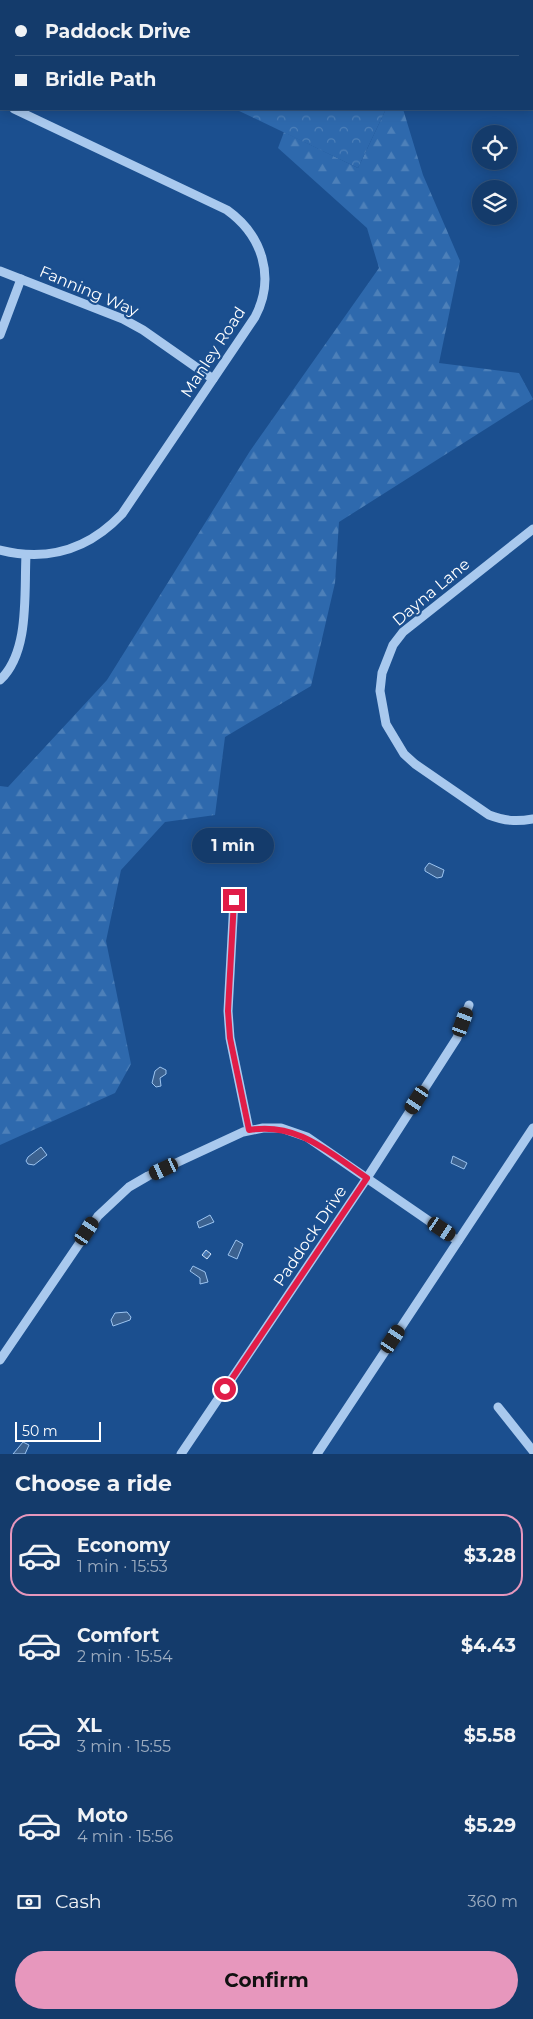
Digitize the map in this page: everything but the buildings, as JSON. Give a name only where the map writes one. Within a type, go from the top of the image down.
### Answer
[{"type":"street","name":"Manley Road","points":[[0,550],[26,555],[61,553],[79,547],[109,528],[122,514],[255,317],[263,298],[265,269],[262,254],[249,230],[227,210],[16,110]]},
{"type":"street","name":"Fanning Way","points":[[0,271],[123,319],[143,330],[213,379]]},
{"type":"street","points":[[0,335],[21,279]]},
{"type":"street","name":"Dayna Lane","points":[[533,529],[403,632],[386,659],[380,691],[386,724],[394,740],[415,764],[489,815],[501,820],[516,822],[533,819]]},
{"type":"street","points":[[0,680],[11,666],[22,639],[26,555]]},
{"type":"street","points":[[234,900],[228,1011],[230,1038],[249,1130]]},
{"type":"street","name":"Paddock Drive","points":[[181,1454],[367,1178],[457,1038],[469,1005]]},
{"type":"street","points":[[0,1360],[98,1216],[112,1200],[148,1176],[249,1130],[263,1128],[294,1132],[307,1137],[458,1241]]},
{"type":"street","points":[[317,1454],[533,1128]]},
{"type":"street","points":[[498,1407],[533,1451]]},
{"type":"green space","points":[[237,110],[386,110],[358,168]]},
{"type":"green space","points":[[386,110],[403,110],[423,175],[460,261],[439,363],[519,373],[533,399],[339,522],[335,583],[311,686],[225,737],[215,815],[165,822],[121,870],[106,941],[131,1064],[115,1093],[0,1145],[0,786],[8,787],[107,680],[250,451],[379,268],[367,228],[278,148],[284,132],[358,168]]},
{"type":"shaded area","points":[[429,863],[444,870],[442,877],[437,878],[425,871]]},
{"type":"shaded area","points":[[160,1067],[166,1070],[166,1074],[160,1078],[161,1086],[156,1087],[152,1083],[155,1071]]},
{"type":"shaded area","points":[[41,1147],[47,1155],[34,1165],[28,1164],[26,1161],[28,1157]]},
{"type":"shaded area","points":[[453,1156],[467,1163],[464,1169],[451,1163]]},
{"type":"shaded area","points":[[210,1215],[214,1222],[199,1228],[197,1222]]},
{"type":"shaded area","points":[[236,1240],[243,1244],[237,1259],[228,1255]]},
{"type":"shaded area","points":[[193,1266],[205,1272],[208,1282],[200,1284],[200,1278],[190,1271]]},
{"type":"shaded area","points":[[127,1312],[131,1317],[130,1320],[113,1326],[111,1320],[115,1313]]},
{"type":"shaded area","points":[[23,1442],[29,1445],[25,1454],[13,1454]]},
{"type":"route","points":[[225,1389],[367,1178],[307,1137],[281,1128],[249,1130],[230,1038],[228,1011],[234,900]]}]
